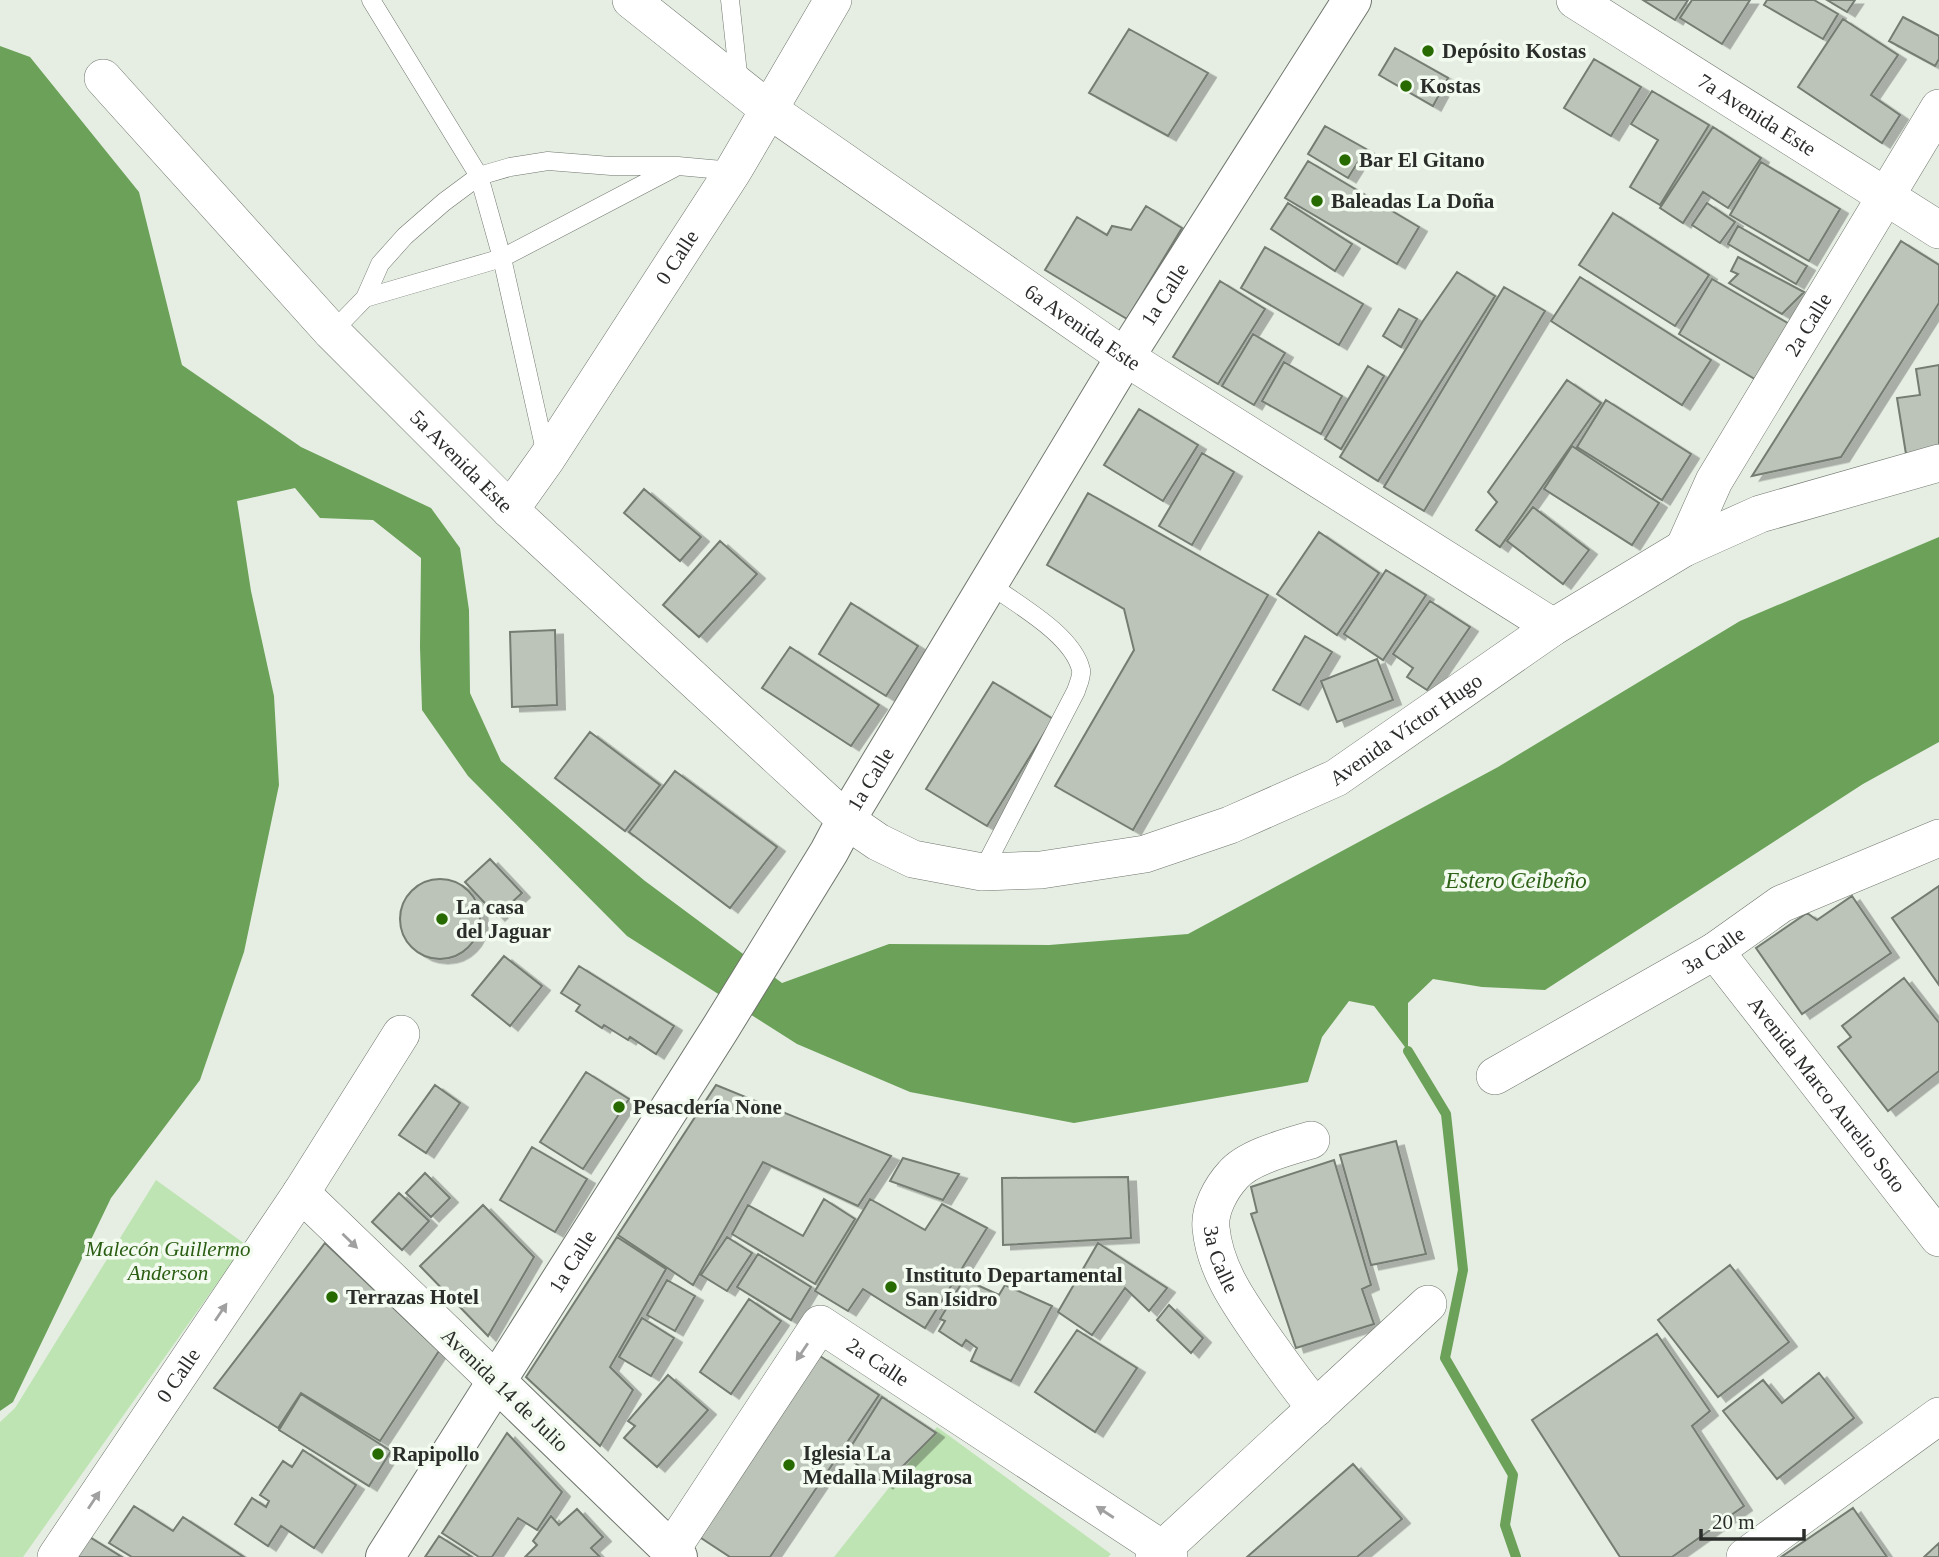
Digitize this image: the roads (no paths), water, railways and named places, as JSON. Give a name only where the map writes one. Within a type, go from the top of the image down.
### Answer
[{"type":"street","name":"6a Avenida Este","points":[[631,0],[768,109],[1125,357],[1553,627]]},
{"type":"street","name":"0 Calle","points":[[510,510],[547,458],[733,171],[833,0]]},
{"type":"street","name":"1a Calle","points":[[385,1557],[720,1029],[1125,357],[1352,0]]},
{"type":"street","name":"7a Avenida Este","points":[[1575,0],[1939,230]]},
{"type":"street","name":"5a Avenida Este","points":[[103,78],[332,332],[510,510],[846,820]]},
{"type":"street","name":"2a Calle","points":[[1684,548],[1714,481],[1939,108]]},
{"type":"street","name":"Avenida Víctor Hugo","points":[[846,820],[878,842],[913,859],[982,872],[1041,870],[1145,854],[1230,825],[1336,778],[1553,627],[1684,548],[1760,514],[1939,463]]},
{"type":"street","name":"3a Calle","points":[[1495,1076],[1715,951],[1781,904],[1939,838]]},
{"type":"street","name":"Avenida Marco Aurelio Soto","points":[[1715,951],[1939,1238]]},
{"type":"street","name":"0 Calle","points":[[56,1557],[301,1193],[401,1034]]},
{"type":"street","name":"3a Calle","points":[[1311,1140],[1264,1155],[1234,1173],[1216,1200],[1211,1226],[1218,1262],[1239,1303],[1316,1408]]},
{"type":"street","name":"Avenida 14 de Julio","points":[[301,1193],[675,1553]]},
{"type":"street","points":[[1162,1554],[1428,1304]]},
{"type":"street","name":"2a Calle","points":[[675,1553],[820,1324],[1162,1554]]},
{"type":"street","points":[[1745,1557],[1939,1416]]},
{"type":"lane","points":[[371,0],[479,176],[502,258],[547,458]]},
{"type":"lane","points":[[730,0],[739,85]]},
{"type":"lane","points":[[332,332],[365,298],[380,264],[405,236],[479,176],[510,167],[548,161],[733,171]]},
{"type":"lane","points":[[365,298],[502,258],[678,166]]},
{"type":"lane","points":[[982,872],[1076,691],[1082,673],[1074,651],[1055,631],[989,584]]},
{"type":"water","name":"Estero Ceibeño","points":[[0,46],[30,57],[139,192],[182,365],[301,447],[431,508],[460,548],[469,610],[470,693],[501,761],[645,881],[782,983],[889,944],[1049,945],[1188,934],[1498,767],[1740,621],[1939,537],[1939,742],[1863,784],[1545,990],[1482,987],[1433,979],[1408,1003],[1408,1051],[1374,1006],[1349,1001],[1322,1037],[1308,1082],[1074,1123],[910,1092],[797,1044],[627,936],[468,776],[422,710],[421,558],[373,520],[320,518],[295,488],[237,501],[251,591],[274,696],[279,785],[244,952],[200,1080],[111,1198],[13,1402],[0,1411]]},
{"type":"waterway","points":[[1408,1051],[1446,1114],[1463,1270],[1445,1358],[1513,1475],[1505,1525],[1516,1557]]},
{"type":"place","name":"Depósito Kostas","points":[[1428,51]]},
{"type":"place","name":"Kostas","points":[[1406,86]]},
{"type":"place","name":"Bar El Gitano","points":[[1345,160]]},
{"type":"place","name":"Baleadas La Doña","points":[[1317,201]]},
{"type":"place","name":"La casa del Jaguar","points":[[442,919]]},
{"type":"place","name":"Pesacdería None","points":[[619,1107]]},
{"type":"place","name":"Instituto Departamental San Isidro","points":[[891,1287]]},
{"type":"place","name":"Terrazas Hotel","points":[[332,1297]]},
{"type":"place","name":"Rapipollo","points":[[378,1454]]},
{"type":"place","name":"Iglesia La Medalla Milagrosa","points":[[789,1465]]},
{"type":"park label","name":"Malecón Guillermo Anderson","points":[[168,1261]]}]
